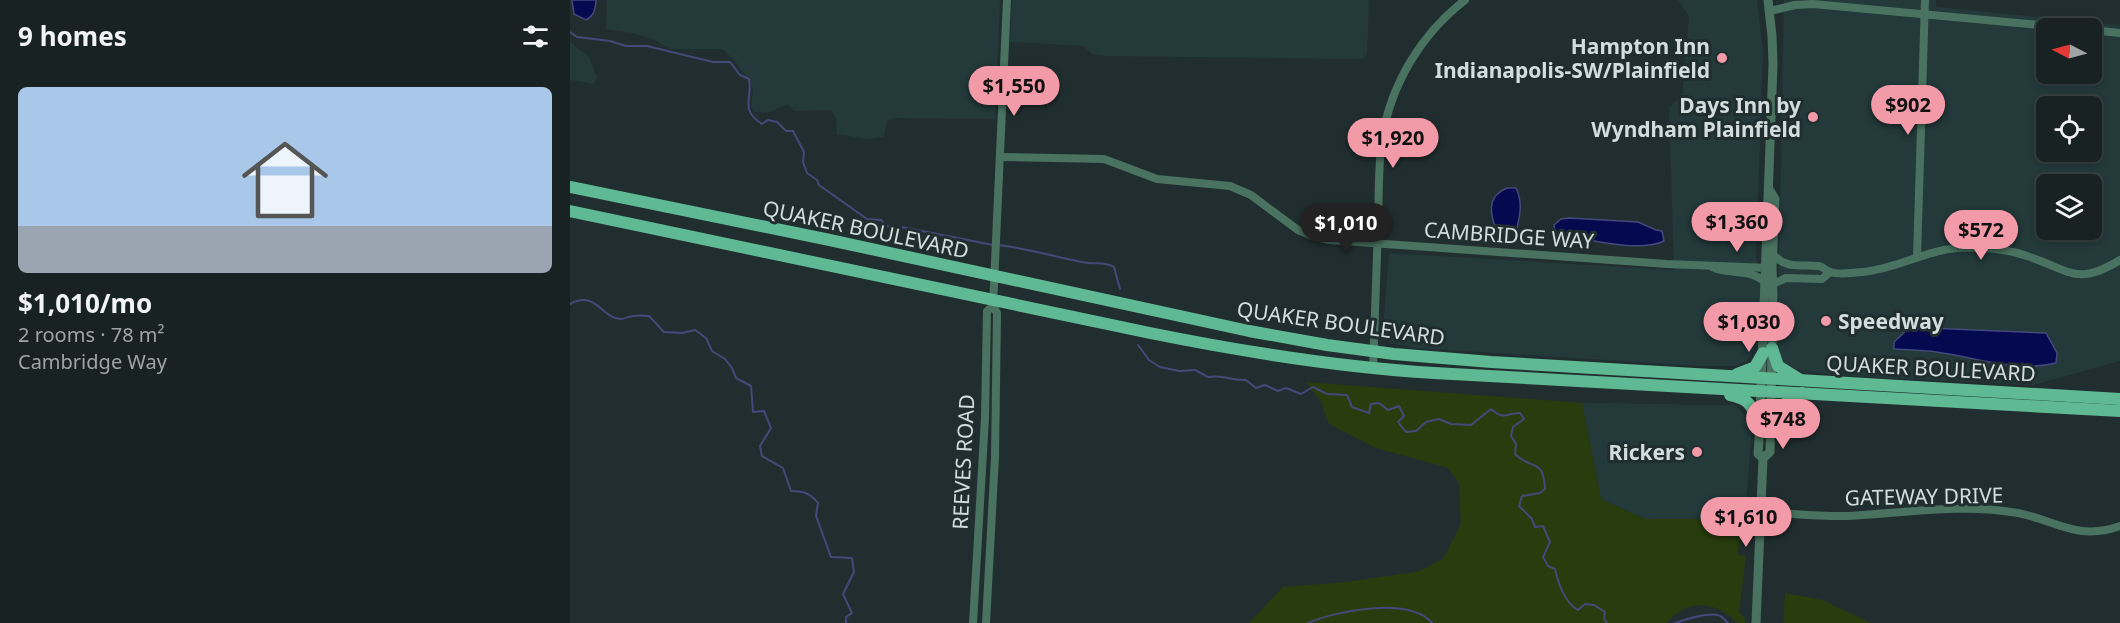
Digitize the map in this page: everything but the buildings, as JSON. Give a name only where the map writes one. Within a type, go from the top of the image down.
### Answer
[{"type":"main road","name":"QUAKER BOULEVARD","points":[[570,187],[825,239],[1249,331],[1374,351],[1481,362],[1731,376],[1766,385]]},
{"type":"main road","name":"QUAKER BOULEVARD","points":[[570,210],[994,304],[1224,348],[1373,369],[1703,388],[1766,385],[2120,399]]},
{"type":"main road","points":[[1703,388],[1744,398],[1765,424],[1780,406],[1803,387],[1778,366],[1767,351],[1755,367],[1731,376]]},
{"type":"main road","name":"QUAKER BOULEVARD","points":[[1803,387],[2120,411]]},
{"type":"street","name":"REEVES ROAD","points":[[986,623],[996,426],[997,312],[994,304],[1007,0]]},
{"type":"street","points":[[1373,369],[1382,141],[1392,100],[1401,78],[1420,46],[1445,17],[1465,0]]},
{"type":"street","points":[[1756,622],[1763,458],[1770,452],[1765,424],[1769,283],[1766,199],[1769,189],[1773,50],[1768,0]]},
{"type":"street","points":[[1917,257],[1925,0]]},
{"type":"street","points":[[1770,11],[1795,5],[1813,4],[2036,25]]},
{"type":"street","points":[[2102,31],[2120,33]]},
{"type":"street","name":"CAMBRIDGE WAY","points":[[1000,157],[1104,159],[1157,179],[1230,186],[1251,195],[1305,234],[1329,240],[1712,267],[1719,265],[1768,268]]},
{"type":"street","points":[[1768,268],[1773,254],[1775,199],[1769,189]]},
{"type":"street","points":[[1773,254],[1784,264],[1822,266],[1830,272],[1863,272],[1958,248],[1994,248],[2029,256],[2068,273],[2081,275],[2099,272],[2120,260]]},
{"type":"street","name":"CAMBRIDGE WAY","points":[[1712,267],[1720,271],[1753,273],[1769,283]]},
{"type":"street","points":[[1769,283],[1786,278],[1822,279],[1830,272]]},
{"type":"street","name":"REEVES ROAD","points":[[972,623],[985,418],[987,311],[994,304]]},
{"type":"street","name":"GATEWAY DRIVE","points":[[1761,512],[1840,516],[1978,510],[2025,515],[2083,532],[2098,532],[2120,526]]},
{"type":"shaded area","points":[[572,0],[596,0],[593,14],[586,20],[574,14]]},
{"type":"shaded area","points":[[607,0],[1000,0],[995,119],[895,118],[887,121],[884,137],[868,139],[837,134],[836,119],[831,110],[794,111],[788,104],[768,113],[754,112],[751,107],[753,92],[750,82],[735,61],[722,49],[671,49],[652,39],[606,29]]},
{"type":"shaded area","points":[[1012,0],[1369,0],[1367,54],[1363,59],[1105,56],[1093,54],[1083,46],[1010,42]]},
{"type":"shaded area","points":[[1678,0],[1757,0],[1763,51],[1756,255],[1761,286],[1759,341],[1747,361],[1736,366],[1699,366],[1417,348],[1389,343],[1383,328],[1389,253],[1674,270],[1669,108],[1682,95],[1689,16]]},
{"type":"shaded area","points":[[1784,0],[1936,0],[1936,7],[2048,18],[2036,18],[2036,84],[2102,84],[2102,23],[2120,25],[2120,361],[2033,385],[1833,375],[1787,368],[1777,358]]},
{"type":"shaded area","points":[[570,42],[589,57],[597,77],[594,84],[570,80]]},
{"type":"shaded area","points":[[1507,188],[1516,188],[1520,198],[1520,208],[1517,228],[1507,230],[1494,224],[1491,207],[1497,194]]},
{"type":"shaded area","points":[[1561,219],[1638,222],[1662,231],[1664,241],[1641,246],[1598,242],[1560,235],[1555,231],[1554,225]]},
{"type":"shaded area","points":[[1908,329],[2046,333],[2057,353],[2056,363],[2041,366],[2011,365],[1936,352],[1894,349],[1894,342]]},
{"type":"shaded area","points":[[1582,403],[1736,405],[1752,426],[1745,519],[1645,519],[1601,499]]},
{"type":"green space","points":[[1306,382],[1582,403],[1601,499],[1645,519],[1745,519],[1737,555],[1746,556],[1739,612],[1745,618],[1745,623],[1738,623],[1720,610],[1702,605],[1684,609],[1666,623],[1249,623],[1283,587],[1347,582],[1420,571],[1443,559],[1461,524],[1459,483],[1448,468],[1376,448],[1329,424],[1321,402]]},
{"type":"green space","points":[[1785,593],[1822,600],[1871,623],[1783,623]]},
{"type":"waterway","points":[[570,32],[577,37],[610,41],[626,46],[647,46],[713,62],[730,62],[740,75],[749,79],[748,103],[755,119],[762,124],[768,120],[777,122],[786,131],[793,131],[804,152],[803,162],[807,173],[817,180],[819,185],[867,219],[881,220],[886,226],[993,245]]},
{"type":"waterway","points":[[998,245],[1086,263],[1110,265],[1114,267],[1120,289]]},
{"type":"waterway","points":[[570,304],[586,300],[620,319],[649,316],[664,332],[682,333],[695,330],[706,338],[712,351],[725,359],[736,378],[751,386],[753,412],[764,411],[771,428],[760,446],[762,456],[783,468],[791,491],[806,493],[818,503],[816,516],[831,557],[852,558],[854,572],[843,594],[852,613],[846,617],[846,623]]},
{"type":"waterway","points":[[1138,345],[1149,360],[1160,367],[1179,371],[1195,370],[1208,377],[1246,380],[1256,388],[1265,385],[1278,391],[1286,388],[1301,394],[1313,387],[1327,394],[1347,395],[1352,407],[1369,413],[1371,404],[1379,403],[1388,410],[1399,406],[1404,416],[1398,422],[1406,432],[1416,431],[1426,422],[1439,419],[1451,424],[1471,425],[1491,409],[1502,416],[1520,413],[1524,419],[1513,427],[1511,436],[1516,444],[1515,454],[1539,468],[1545,489],[1540,493],[1522,496],[1519,506],[1532,519],[1535,527],[1543,526],[1550,542],[1543,557],[1548,566],[1555,569],[1560,586],[1569,603],[1578,610],[1585,604],[1594,605],[1605,612],[1604,619],[1607,623]]},
{"type":"waterway","points":[[1308,623],[1336,614],[1372,608],[1407,610],[1421,615],[1432,623]]},
{"type":"waterway","points":[[1675,623],[1710,615],[1721,617],[1728,623]]},
{"type":"place","name":"Hampton Inn Indianapolis-SW/Plainfield","points":[[1722,58]]},
{"type":"place","name":"Days Inn by Wyndham Plainfield","points":[[1813,117]]},
{"type":"place","name":"Speedway","points":[[1826,321]]},
{"type":"place","name":"Rickers","points":[[1697,452]]}]
